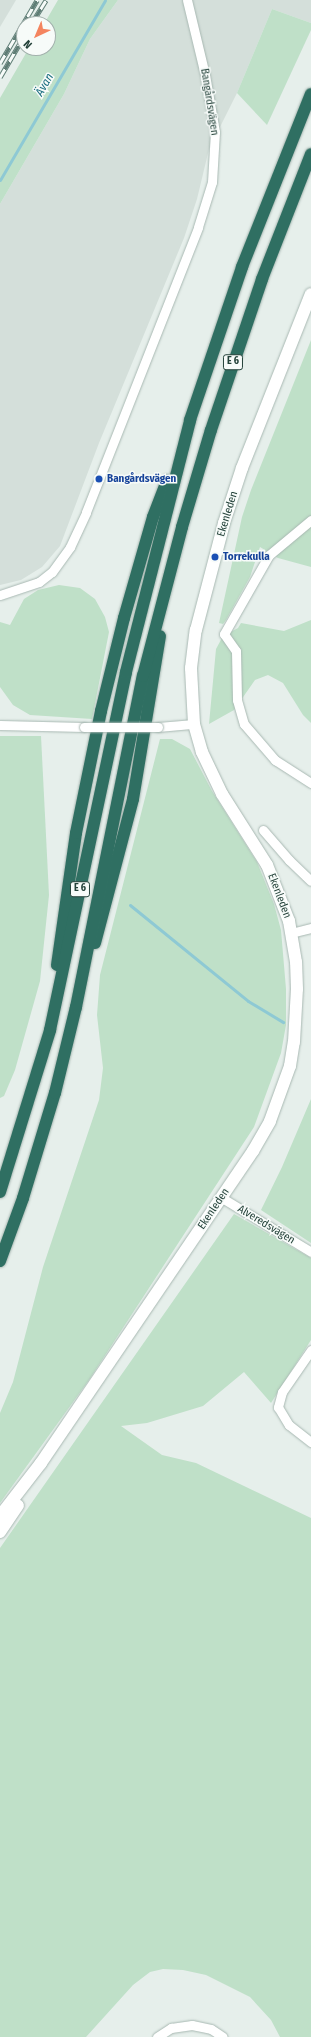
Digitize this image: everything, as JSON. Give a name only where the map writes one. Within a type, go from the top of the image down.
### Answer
[{"type":"highway","name":"E 6","points":[[50,1030],[70,872],[101,711],[124,618],[153,517],[190,420],[242,267],[311,94]]},
{"type":"highway","name":"E 6","points":[[0,1261],[23,1198],[56,1093],[76,1007],[143,676],[169,575],[232,367],[262,279],[311,154]]},
{"type":"highway","name":"E 6","points":[[0,1192],[50,1030],[126,672],[190,420]]},
{"type":"street","name":"Bangårdsvägen","points":[[0,595],[39,582],[52,572],[70,548],[86,512],[198,227],[212,182],[215,132],[205,75],[187,0]]},
{"type":"street","name":"Ekenleden","points":[[0,1516],[41,1463],[222,1198],[270,1121],[290,1066],[294,1042],[297,989],[291,932],[274,881],[255,843],[210,771],[194,724],[191,680],[193,645],[224,522],[242,468],[311,294]]},
{"type":"street","points":[[311,520],[269,555],[224,634],[236,651],[237,700],[244,724],[275,760],[311,783]]},
{"type":"street","points":[[0,724],[158,728],[194,724]]},
{"type":"street","points":[[263,830],[289,860],[311,881]]},
{"type":"street","points":[[291,932],[311,928]]},
{"type":"street","name":"Alveredsvägen","points":[[222,1198],[311,1252]]},
{"type":"street","points":[[311,1350],[282,1392],[278,1407],[290,1425],[311,1442]]},
{"type":"street","name":"Ekenleden","points":[[0,1532],[28,1490],[41,1463]]},
{"type":"street","points":[[157,2037],[171,2028],[192,2025],[210,2029],[223,2037]]},
{"type":"shaded area","points":[[0,0],[16,0],[0,27]]},
{"type":"shaded area","points":[[118,0],[311,0],[311,23],[272,9],[237,93],[209,149],[197,199],[184,238],[99,443],[60,546],[42,567],[21,580],[0,585],[0,204],[64,94],[90,39]]},
{"type":"green space","points":[[58,0],[118,0],[90,39],[64,94],[0,204],[0,98],[24,56],[56,56],[56,16],[49,16]]},
{"type":"green space","points":[[272,9],[311,23],[311,30],[267,125],[237,93]]},
{"type":"green space","points":[[311,340],[311,567],[278,558],[260,547],[250,577],[226,620],[223,624],[219,623],[242,517],[251,490]]},
{"type":"green space","points":[[59,585],[80,588],[95,599],[105,617],[109,632],[92,719],[30,715],[13,705],[0,687],[0,622],[10,625],[24,599],[38,590]]},
{"type":"green space","points":[[311,620],[311,723],[303,715],[283,683],[268,675],[255,680],[234,710],[209,724],[216,649],[223,636],[238,628],[241,623],[284,631]]},
{"type":"green space","points":[[0,736],[41,736],[49,895],[40,981],[15,1070],[4,1096],[0,1098]]},
{"type":"green space","points":[[160,739],[172,739],[190,749],[212,791],[257,862],[274,904],[281,930],[286,989],[286,1025],[281,1053],[254,1127],[89,1380],[0,1503],[0,1413],[13,1382],[43,1267],[99,1100],[103,1068],[97,1015],[100,975]]},
{"type":"green space","points":[[311,1099],[311,1243],[261,1210],[282,1167]]},
{"type":"green space","points":[[234,1214],[311,1258],[311,1340],[271,1403],[244,1372],[203,1406],[147,1423],[121,1426],[162,1455],[196,1463],[311,1518],[311,2037],[280,2037],[271,2020],[250,1997],[206,1975],[183,1970],[163,1969],[150,1972],[133,1985],[86,2037],[0,2037],[0,1548]]},
{"type":"waterway","name":"Ävan","points":[[0,180],[105,0]]},
{"type":"waterway","points":[[130,905],[248,1001],[283,1022]]},
{"type":"railway","points":[[0,63],[37,0]]},
{"type":"railway","points":[[36,16],[46,0]]},
{"type":"railway","points":[[0,77],[16,50]]},
{"type":"place","name":"Bangårdsvägen","points":[[99,479]]},
{"type":"place","name":"Torrekulla","points":[[215,557]]}]
